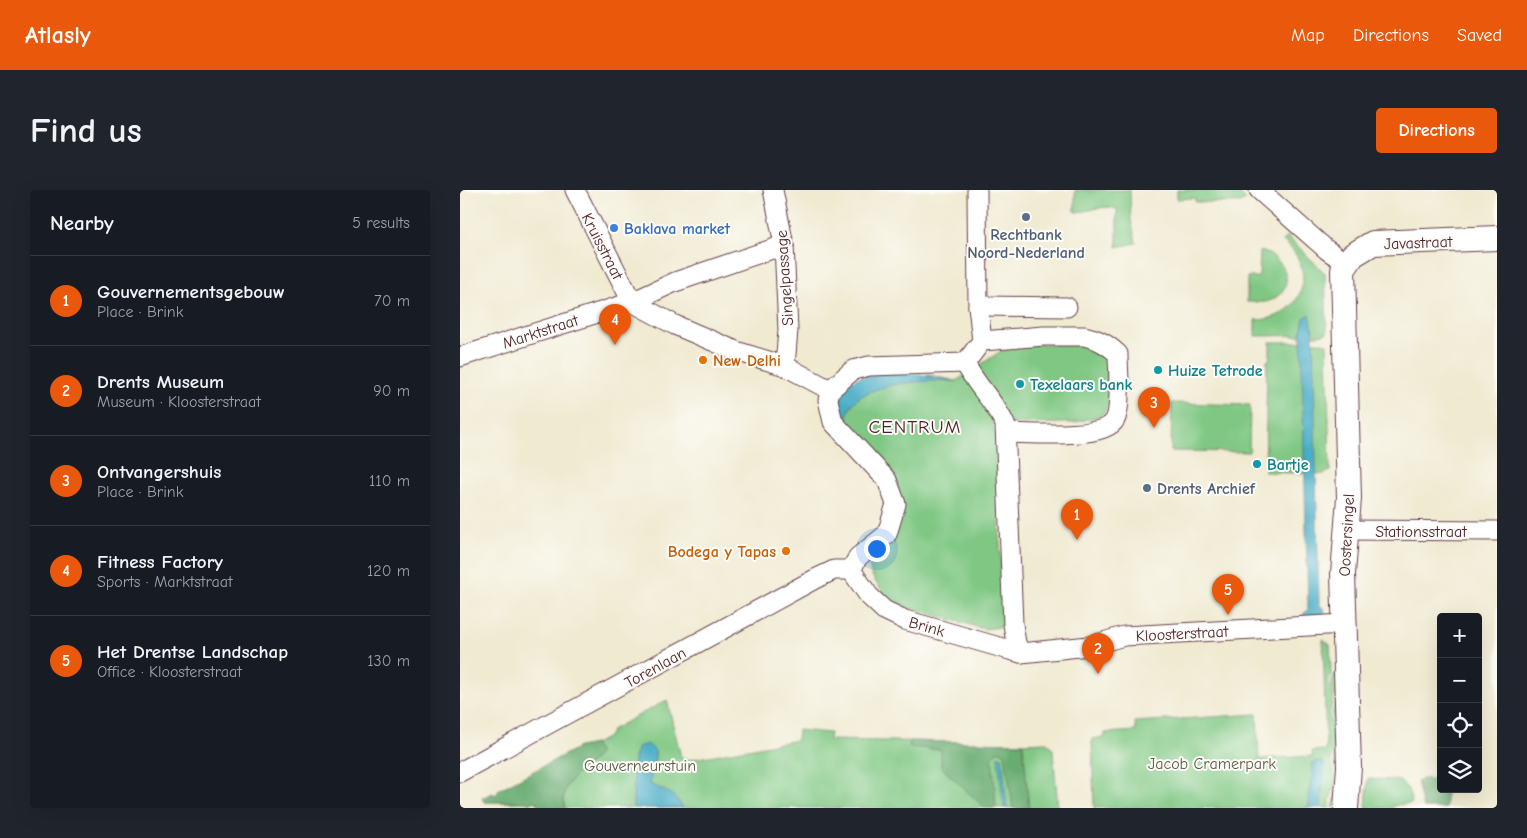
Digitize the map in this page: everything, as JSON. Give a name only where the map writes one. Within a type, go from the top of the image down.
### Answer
[{"type":"main road","name":"Javastraat","points":[[1346,262],[1360,249],[1373,244],[1497,238]]},
{"type":"main road","name":"Oostersingel","points":[[1346,262],[1342,278],[1349,498],[1345,530],[1345,624],[1349,767],[1346,808]]},
{"type":"street","name":"Kruisstraat","points":[[575,190],[632,302]]},
{"type":"street","name":"Singelpassage","points":[[773,190],[784,245],[788,330],[785,366]]},
{"type":"street","points":[[965,363],[982,341],[978,306],[977,190]]},
{"type":"street","points":[[1259,190],[1327,250],[1346,262]]},
{"type":"street","name":"Marktstraat","points":[[460,357],[632,302],[675,282],[784,245]]},
{"type":"street","points":[[632,302],[675,324],[736,351],[785,366],[830,390]]},
{"type":"street","points":[[978,306],[1067,307]]},
{"type":"street","points":[[982,341],[1044,336],[1084,336],[1096,338],[1118,354],[1118,407],[1115,420],[1110,425],[1090,433],[1006,433]]},
{"type":"street","points":[[851,570],[858,557],[887,534],[896,504],[887,480],[833,422],[828,400],[830,390],[853,370],[869,366],[965,363]]},
{"type":"street","points":[[965,363],[970,374],[997,406],[1005,424],[1012,624],[1016,643],[1021,653]]},
{"type":"street","name":"Stationsstraat","points":[[1345,530],[1497,531]]},
{"type":"street","name":"Torenlaan","points":[[460,772],[815,579],[834,570],[851,570]]},
{"type":"street","name":"Brink","points":[[851,570],[869,596],[884,610],[905,620],[1021,653]]},
{"type":"street","name":"Kloosterstraat","points":[[1021,653],[1089,646],[1124,636],[1345,624]]},
{"type":"green space","points":[[1075,190],[1130,190],[1131,220],[1136,243],[1117,247],[1117,209],[1106,207],[1075,212]]},
{"type":"green space","points":[[1177,190],[1235,190],[1246,200],[1240,203],[1195,202],[1195,198],[1177,199]]},
{"type":"green space","points":[[1287,236],[1325,273],[1327,333],[1318,335],[1255,336],[1255,320],[1271,318],[1284,312],[1294,303],[1300,291],[1303,279],[1301,266],[1294,253],[1283,241]]},
{"type":"green space","points":[[1260,251],[1275,258],[1280,264],[1286,278],[1285,285],[1282,292],[1272,300],[1247,302],[1247,277],[1259,277]]},
{"type":"green space","points":[[1270,342],[1318,342],[1327,344],[1330,471],[1324,474],[1265,472],[1267,361],[1270,358]]},
{"type":"green space","points":[[1038,344],[1094,345],[1106,355],[1108,404],[1104,413],[1099,416],[1074,423],[992,424],[996,435],[1003,623],[1000,627],[984,629],[896,604],[876,582],[872,575],[870,562],[873,556],[886,546],[892,537],[898,499],[896,480],[883,461],[839,417],[841,395],[929,375],[956,381],[1001,351]]},
{"type":"green space","points":[[1172,403],[1250,405],[1249,452],[1171,451]]},
{"type":"green space","name":"Jacob Cramerpark","points":[[1323,639],[1330,645],[1331,674],[1328,683],[1334,696],[1329,715],[1335,738],[1331,759],[1336,781],[1330,800],[1330,808],[1320,808],[1321,761],[1313,763],[1308,808],[1094,808],[1092,739],[1105,737],[1105,733],[1136,731],[1135,722],[1257,714],[1259,759],[1313,756],[1312,751],[1326,750]]},
{"type":"green space","points":[[1334,674],[1337,674],[1340,741],[1339,780],[1334,759],[1338,738],[1332,715],[1337,698],[1331,685]]},
{"type":"green space","name":"Gouverneurstuin","points":[[667,700],[681,757],[687,760],[797,740],[798,730],[830,733],[829,740],[1047,742],[1053,749],[1058,808],[540,808],[536,801],[528,804],[526,802],[484,802],[579,747],[590,746],[607,738],[613,729]]},
{"type":"green space","points":[[910,741],[1023,743],[1029,808],[1013,808],[1005,754],[1001,751],[996,751],[992,757],[996,808],[985,808],[941,767],[941,750],[909,747]]},
{"type":"green space","points":[[594,744],[599,754],[569,784],[565,791],[565,808],[540,808],[536,801],[528,804],[526,802],[484,802],[482,798],[498,793],[498,790],[579,747]]},
{"type":"green space","points":[[1437,778],[1437,793],[1446,793],[1446,808],[1423,808],[1417,782],[1422,779]]},
{"type":"green space","points":[[1368,779],[1399,780],[1408,789],[1412,803],[1396,805],[1392,808],[1366,808]]},
{"type":"green space","points":[[1339,782],[1336,808],[1333,808]]},
{"type":"water","points":[[1310,314],[1313,331],[1319,604],[1324,609],[1325,614],[1302,616],[1308,609],[1301,332],[1304,318]]},
{"type":"water","points":[[903,372],[956,381],[908,383],[872,391],[858,399],[849,410],[847,425],[840,414],[838,404],[848,384],[864,376]]},
{"type":"water","points":[[648,744],[655,751],[651,785],[669,793],[677,799],[683,808],[633,808],[634,758],[638,747]]},
{"type":"water","points":[[998,756],[1002,757],[1007,808],[1004,808]]},
{"type":"water","points":[[1317,761],[1324,763],[1321,805],[1320,808],[1308,808],[1313,763]]},
{"type":"place","name":"Rechtbank Noord-Nederland","points":[[1026,217]]},
{"type":"place","name":"Baklava market","points":[[614,228]]},
{"type":"place","name":"Fitness Factory","points":[[615,345]]},
{"type":"place","name":"New Delhi","points":[[703,360]]},
{"type":"place","name":"Huize Tetrode","points":[[1158,370]]},
{"type":"place","name":"Texelaars bank","points":[[1020,384]]},
{"type":"place","name":"Ontvangershuis","points":[[1154,428]]},
{"type":"place","name":"Bartje","points":[[1257,464]]},
{"type":"place","name":"Drents Archief","points":[[1147,488]]},
{"type":"place","name":"Gouvernementsgebouw","points":[[1077,540]]},
{"type":"place","name":"Bodega y Tapas","points":[[786,551]]},
{"type":"place","name":"Het Drentse Landschap","points":[[1228,615]]},
{"type":"place","name":"Drents Museum","points":[[1098,674]]},
{"type":"district","name":"CENTRUM","points":[[915,426]]}]
